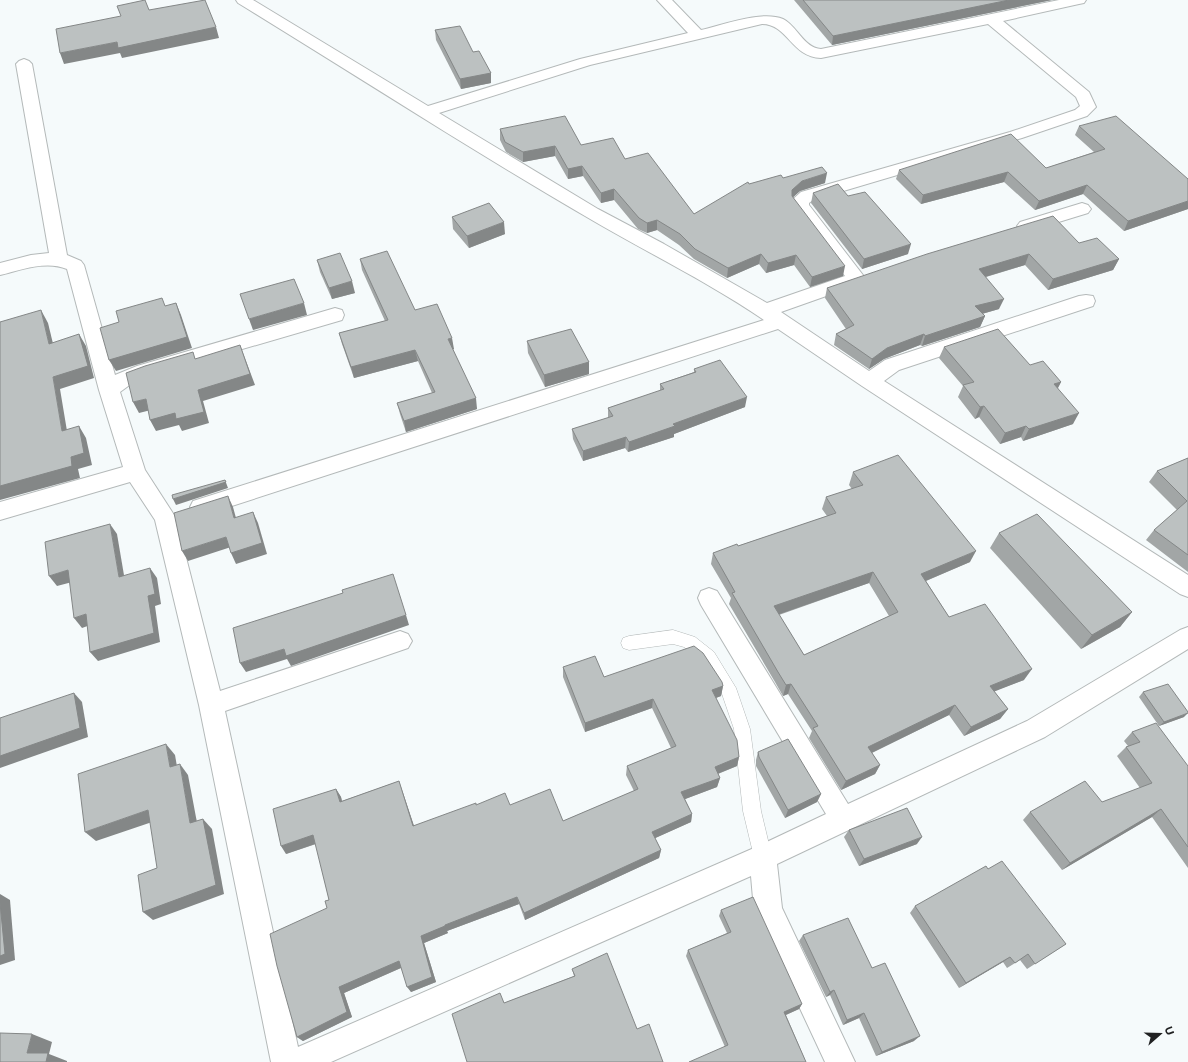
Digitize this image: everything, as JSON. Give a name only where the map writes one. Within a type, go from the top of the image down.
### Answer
[{"type":"street","points":[[243,0],[424,112],[592,213],[658,248],[772,317],[1188,587]]},
{"type":"street","points":[[664,0],[698,35]]},
{"type":"street","points":[[424,112],[585,62],[770,19],[779,21],[809,51],[828,53],[993,20],[1079,0]]},
{"type":"street","points":[[164,518],[772,317],[863,277],[801,206],[800,201],[803,198],[927,160],[1016,135],[1075,115],[1088,107],[1083,95],[993,20]]},
{"type":"street","points":[[24,64],[59,258]]},
{"type":"street","points":[[1007,232],[1082,209]]},
{"type":"street","points":[[0,269],[31,261],[59,258],[75,265],[109,390],[135,472],[164,518],[210,705],[286,1062]]},
{"type":"street","points":[[869,381],[892,365],[1086,301]]},
{"type":"street","points":[[109,390],[124,379],[144,371],[335,315]]},
{"type":"street","points":[[0,511],[135,472]]},
{"type":"street","points":[[709,598],[843,819]]},
{"type":"street","points":[[297,1062],[763,857],[1036,729],[1188,637]]},
{"type":"street","points":[[210,705],[400,641]]},
{"type":"street","points":[[763,857],[768,910],[840,1062]]},
{"type":"lane","points":[[629,643],[673,637],[689,642],[708,657],[728,688],[742,729],[752,811],[763,857]]},
{"type":"building","points":[[145,0],[149,10],[205,0],[216,27],[118,48],[117,42],[60,53],[56,29],[121,16],[117,6]]},
{"type":"building","points":[[803,0],[1009,0],[833,36]]},
{"type":"building","points":[[460,26],[473,52],[479,51],[491,73],[460,79],[435,30]]},
{"type":"building","points":[[565,116],[581,145],[613,138],[625,159],[648,153],[694,214],[748,182],[749,184],[781,175],[783,178],[822,167],[827,173],[802,181],[792,190],[792,196],[845,266],[812,277],[796,255],[768,263],[761,254],[728,268],[695,249],[680,234],[657,220],[647,223],[639,218],[614,189],[601,193],[582,166],[568,169],[555,146],[523,152],[505,142],[500,129]]},
{"type":"building","points":[[1116,116],[1188,179],[1188,201],[1128,221],[1087,185],[1039,201],[1008,172],[923,195],[899,170],[1011,134],[1046,168],[1105,149],[1079,126]]},
{"type":"building","points":[[838,184],[848,196],[865,192],[911,244],[864,259],[813,193]]},
{"type":"building","points":[[489,203],[504,222],[467,236],[452,217]]},
{"type":"building","points":[[1053,216],[1079,243],[1097,238],[1119,259],[1053,279],[1029,254],[979,269],[1004,299],[975,306],[985,316],[925,336],[924,334],[887,348],[872,359],[836,334],[854,325],[827,288],[927,254]]},
{"type":"building","points":[[387,251],[415,310],[437,304],[452,338],[448,339],[476,398],[404,421],[397,403],[435,392],[415,350],[351,367],[339,333],[388,320],[360,259]]},
{"type":"building","points":[[340,253],[352,281],[329,288],[317,260]]},
{"type":"building","points":[[294,279],[304,303],[249,319],[240,294]]},
{"type":"building","points":[[162,298],[165,306],[176,303],[187,337],[109,360],[100,328],[119,322],[116,311]]},
{"type":"building","points":[[41,310],[49,344],[79,334],[88,366],[53,377],[62,431],[79,426],[84,453],[71,457],[72,466],[0,486],[0,322]]},
{"type":"building","points":[[571,329],[589,362],[544,375],[527,341]]},
{"type":"building","points":[[998,329],[1030,365],[1043,361],[1061,382],[1054,384],[1079,413],[1029,429],[1026,426],[1005,433],[984,406],[980,407],[963,385],[974,382],[944,347]]},
{"type":"building","points":[[240,345],[250,374],[198,390],[204,412],[176,419],[175,413],[150,420],[146,399],[133,402],[126,373],[193,352],[195,359]]},
{"type":"building","points":[[720,360],[747,397],[673,424],[675,426],[629,442],[626,437],[583,451],[572,429],[613,416],[608,408],[664,389],[660,384],[696,372],[694,369]]},
{"type":"building","points":[[898,455],[976,551],[921,574],[949,617],[985,604],[1032,669],[990,686],[1008,709],[971,727],[955,705],[868,747],[880,765],[846,781],[813,728],[818,726],[791,684],[786,685],[778,672],[732,593],[735,592],[713,553],[836,513],[826,497],[863,485],[853,472]],"holes":[[[873,572],[898,612],[804,655],[774,606]]]},
{"type":"building","points":[[1188,458],[1188,555],[1154,530],[1187,501],[1157,471]]},
{"type":"building","points":[[225,480],[226,482],[173,499],[172,495]]},
{"type":"building","points":[[228,496],[234,518],[253,512],[262,543],[231,553],[226,537],[182,551],[174,513]]},
{"type":"building","points":[[1037,514],[1132,612],[1092,635],[999,533]]},
{"type":"building","points":[[110,524],[119,577],[150,568],[155,594],[148,596],[154,633],[90,652],[86,614],[74,618],[68,570],[49,576],[45,542]]},
{"type":"building","points":[[393,574],[406,615],[286,656],[284,649],[240,663],[233,628],[343,593],[342,590]]},
{"type":"building","points":[[694,646],[703,653],[722,682],[723,686],[712,690],[737,740],[739,757],[715,767],[720,778],[681,792],[692,814],[652,832],[661,850],[524,913],[517,897],[421,936],[432,977],[407,987],[399,961],[339,987],[347,1012],[297,1037],[277,966],[270,934],[327,908],[325,901],[329,900],[313,835],[281,846],[273,809],[336,789],[340,802],[399,781],[413,826],[476,803],[476,805],[505,793],[510,805],[550,789],[563,821],[638,789],[627,766],[676,746],[653,699],[585,723],[563,667],[595,656],[604,677]]},
{"type":"building","points":[[1168,684],[1188,713],[1164,722],[1143,692]]},
{"type":"building","points":[[74,693],[80,728],[0,756],[0,718]]},
{"type":"building","points":[[1156,723],[1188,766],[1188,847],[1161,809],[1070,863],[1030,812],[1085,781],[1102,802],[1152,783],[1126,747],[1140,742],[1132,732]]},
{"type":"building","points":[[788,739],[821,794],[788,810],[759,757],[758,752]]},
{"type":"building","points":[[166,744],[170,767],[180,764],[190,823],[203,819],[216,885],[143,912],[138,875],[157,868],[148,810],[85,832],[78,774]]},
{"type":"building","points":[[907,808],[922,837],[864,859],[849,830]]},
{"type":"building","points":[[1002,861],[1066,944],[1035,964],[1028,954],[1015,963],[1010,957],[966,983],[915,906],[986,866],[988,869]]},
{"type":"building","points":[[753,897],[802,1004],[784,1012],[806,1062],[689,1062],[728,1045],[688,950],[731,932],[721,910]]},
{"type":"building","points":[[0,903],[5,954],[0,956]]},
{"type":"building","points":[[848,918],[872,968],[885,963],[920,1036],[882,1052],[864,1013],[847,1020],[834,990],[830,992],[803,935]]},
{"type":"building","points":[[607,953],[637,1029],[649,1024],[663,1062],[467,1062],[452,1014],[500,993],[504,1003],[575,976],[572,969]]},
{"type":"building","points":[[0,1033],[32,1034],[27,1053],[48,1053],[46,1062],[0,1062]]}]
